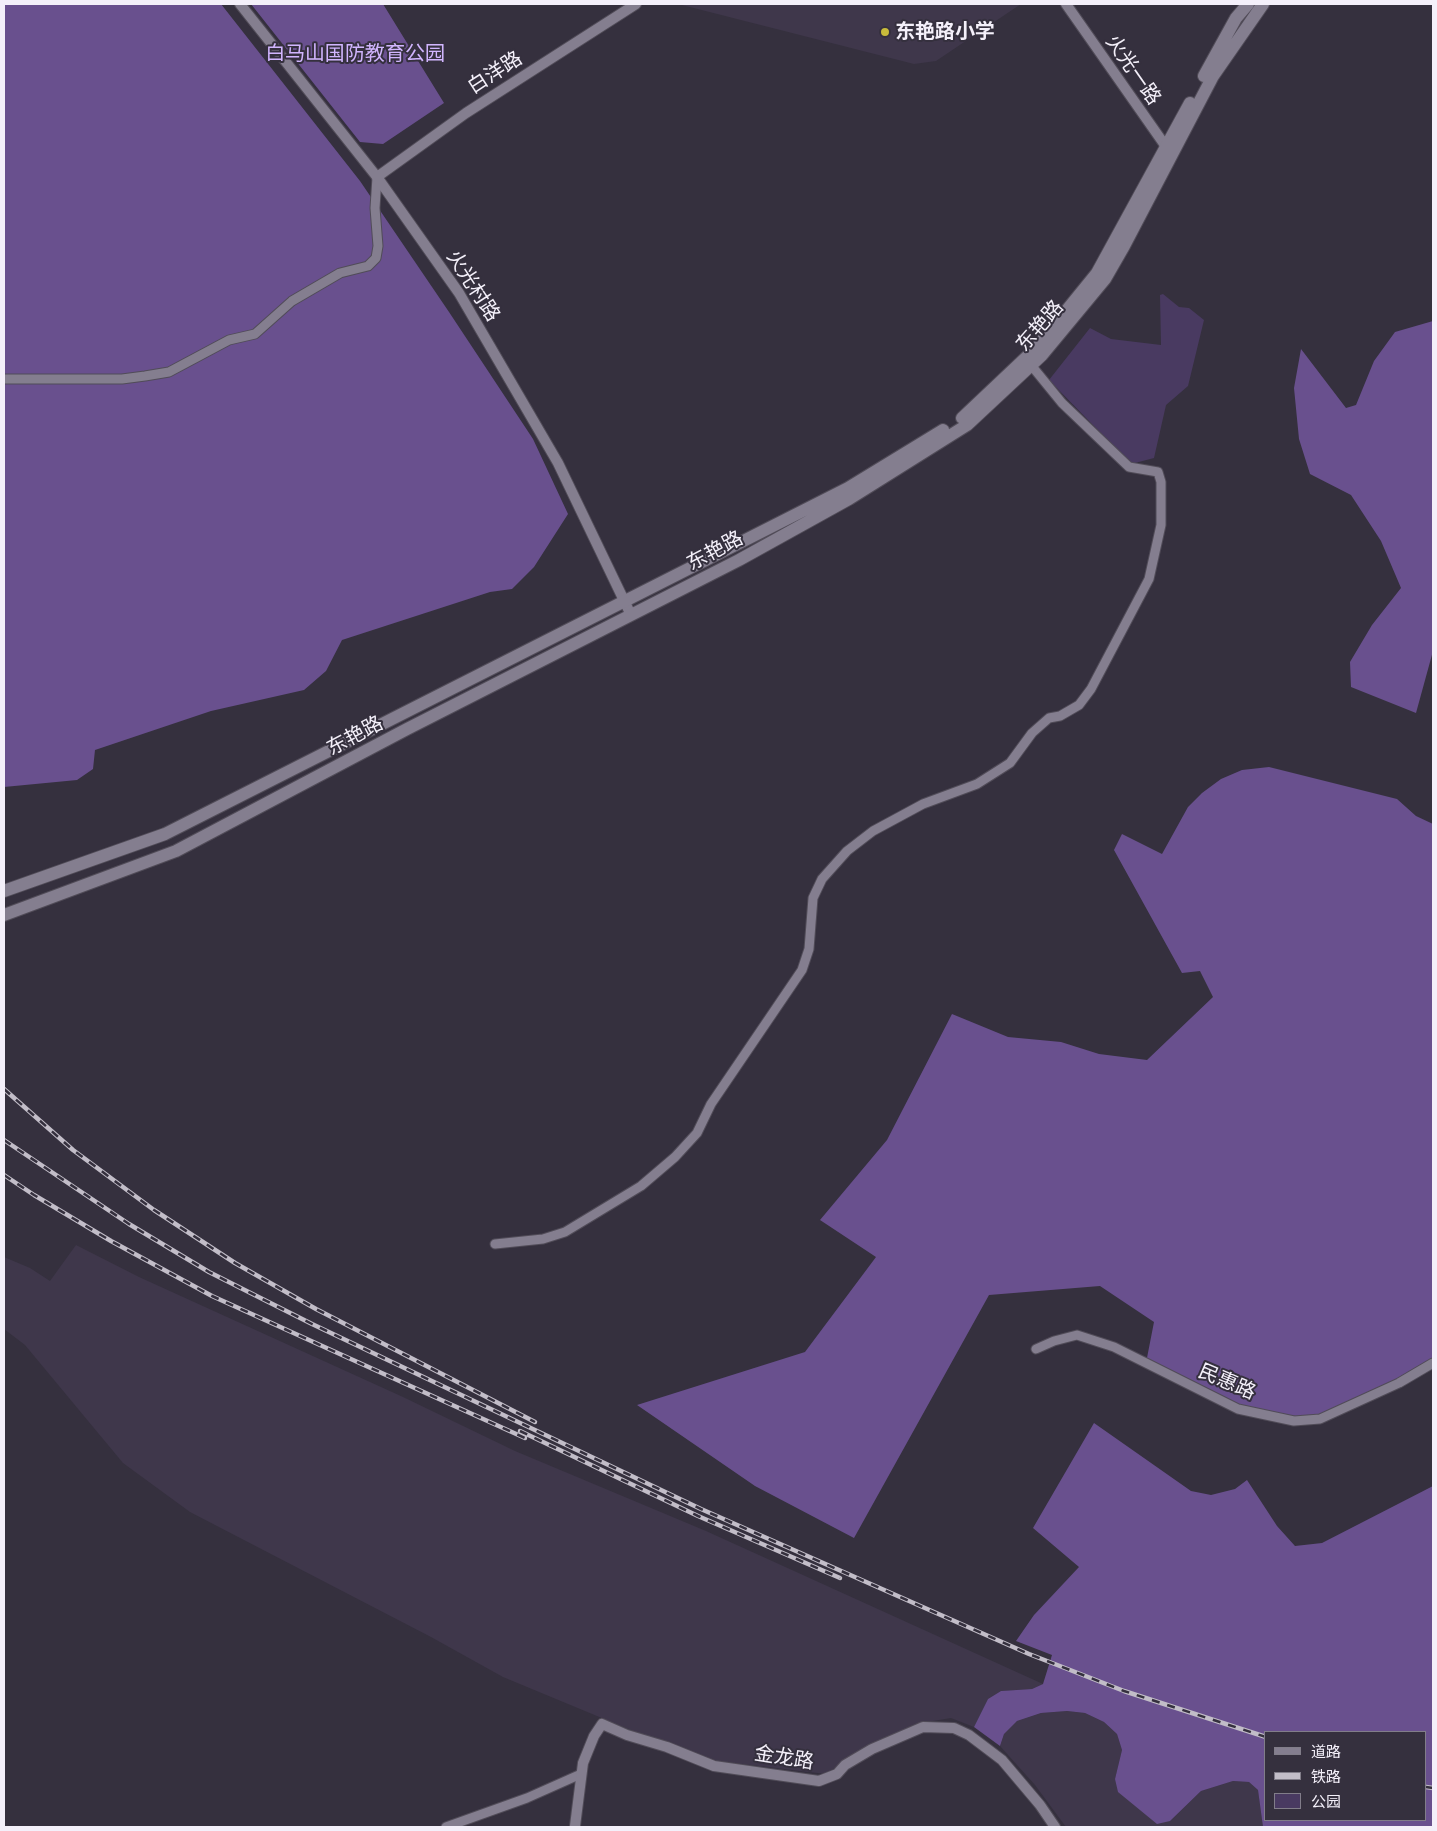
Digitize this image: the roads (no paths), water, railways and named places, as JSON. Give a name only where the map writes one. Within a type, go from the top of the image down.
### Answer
[{"type":"main road","name":"东艳路","points":[[4,915],[176,851],[407,729],[739,560],[857,494],[967,425],[1042,355],[1105,279],[1236,18],[1248,4]]},
{"type":"main road","name":"东艳路","points":[[4,891],[165,834],[848,488],[959,420],[1036,348],[1097,273],[1213,76],[1263,4]]},
{"type":"street","name":"火光村路","points":[[240,4],[376,177],[459,293],[513,382],[558,463],[631,615]]},
{"type":"street","name":"白洋路","points":[[376,177],[466,113],[636,4]]},
{"type":"street","name":"火光一路","points":[[1066,4],[1169,151]]},
{"type":"street","points":[[4,379],[122,379],[169,372],[229,340],[255,334],[292,300],[340,273],[368,266],[376,258],[378,246],[375,208],[376,177]]},
{"type":"street","points":[[495,1244],[543,1239],[566,1232],[641,1186],[675,1157],[696,1133],[712,1104],[802,970],[809,949],[813,898],[822,878],[847,851],[873,831],[923,804],[977,784],[1010,762],[1032,733],[1049,718],[1060,716],[1079,705],[1091,689],[1149,579],[1161,525],[1161,482],[1158,472],[1129,467],[1062,403],[1031,365]]},
{"type":"street","name":"民惠路","points":[[1036,1349],[1054,1341],[1077,1335],[1114,1347],[1238,1409],[1294,1421],[1320,1420],[1399,1383],[1433,1363]]},
{"type":"street","name":"金龙路","points":[[575,1826],[587,1751],[602,1724],[627,1735],[667,1747],[714,1766],[819,1781],[837,1774],[845,1765],[872,1749],[924,1727],[954,1728],[969,1734],[1002,1760],[1040,1805],[1055,1827]]},
{"type":"street","points":[[446,1827],[527,1798],[582,1774]]},
{"type":"railway","points":[[4,1089],[73,1150],[154,1210],[235,1263],[316,1309],[535,1422]]},
{"type":"railway","points":[[4,1140],[129,1224],[209,1272],[312,1324],[701,1509],[1029,1654],[1124,1691],[1264,1736]]},
{"type":"railway","points":[[4,1175],[111,1241],[212,1296],[525,1438]]},
{"type":"railway","points":[[520,1431],[698,1516],[840,1578]]},
{"type":"railway","points":[[1427,1787],[1433,1788]]},
{"type":"place","name":"东艳路小学","points":[[885,32]]},
{"type":"park label","name":"白马山国防教育公园","points":[[355,54]]}]
